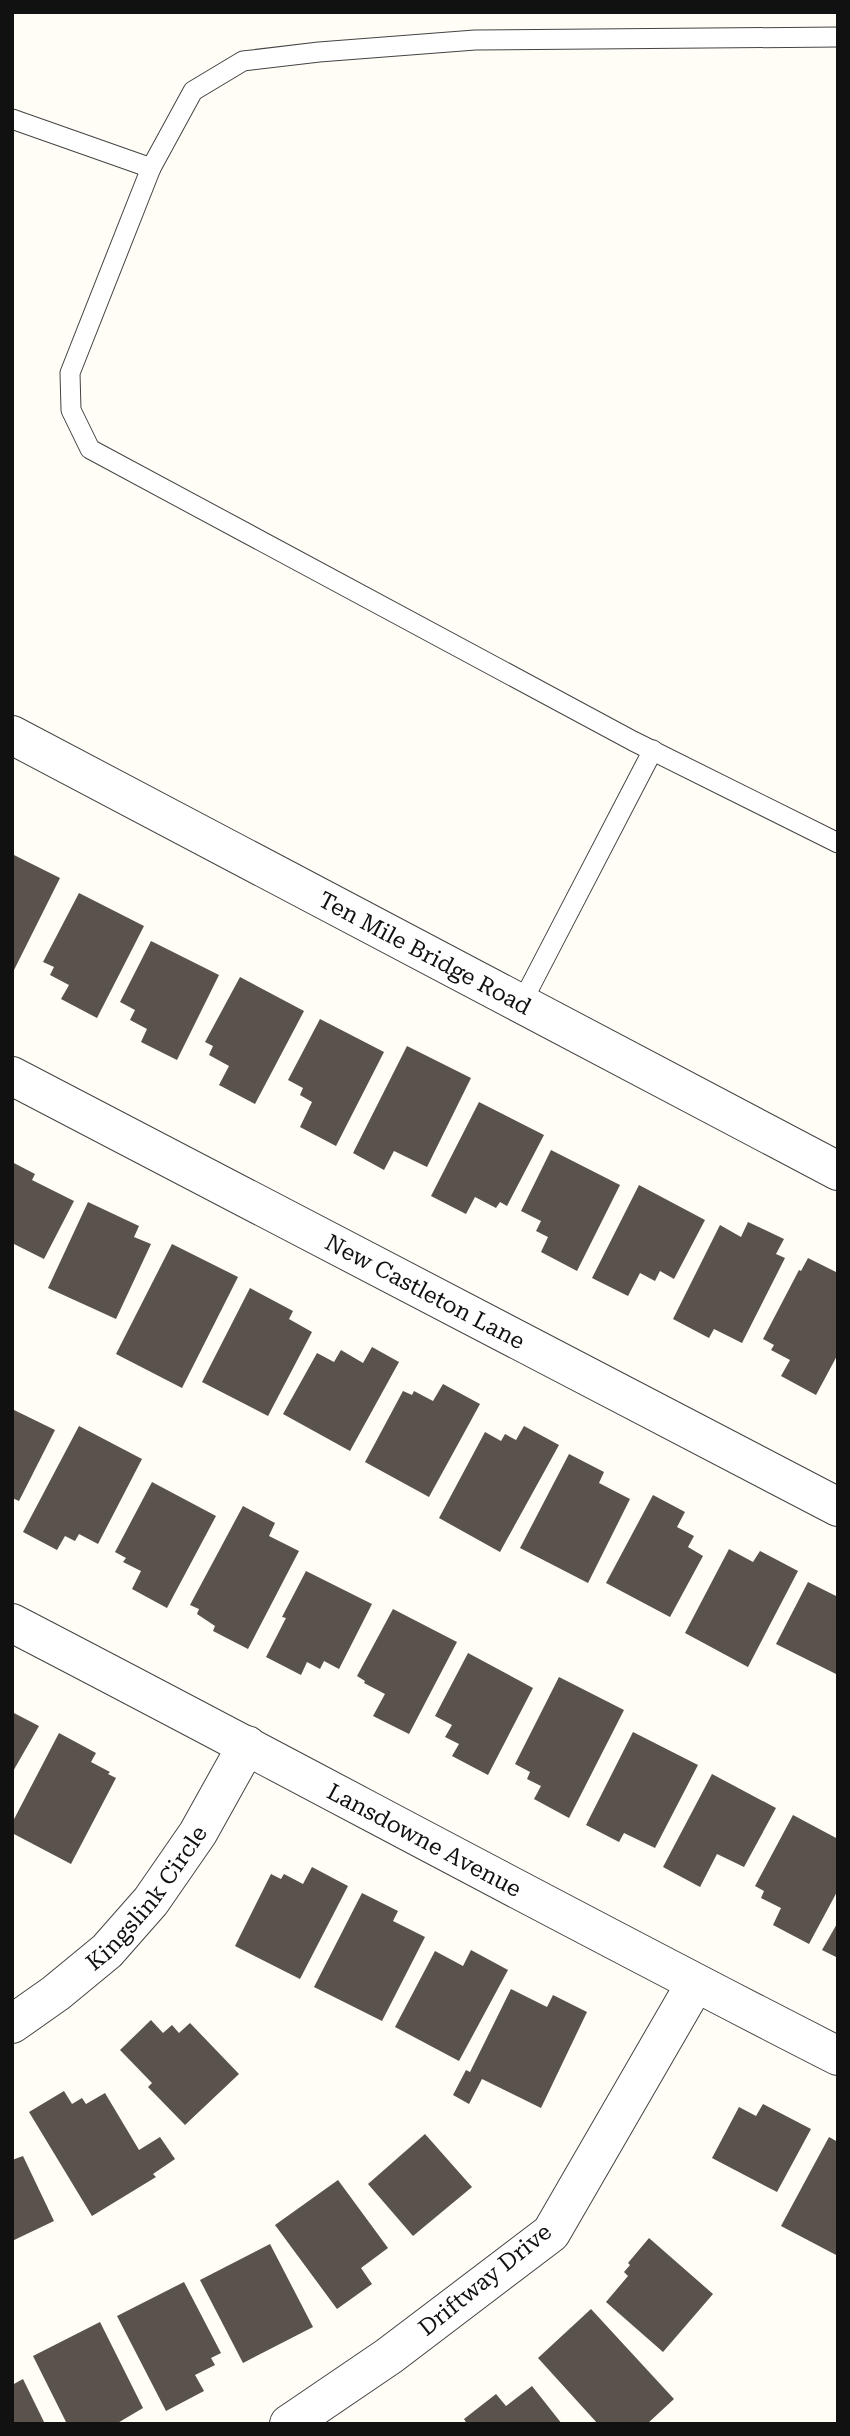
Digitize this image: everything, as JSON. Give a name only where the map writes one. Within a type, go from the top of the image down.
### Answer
[{"type":"street","name":"Ten Mile Bridge Road","points":[[12,735],[838,1171]]},
{"type":"street","name":"New Castleton Lane","points":[[12,1076],[838,1507]]},
{"type":"street","name":"Lansdowne Avenue","points":[[12,1623],[695,1984],[838,2056]]},
{"type":"street","name":"Kingslink Circle","points":[[12,2024],[56,1993],[107,1951],[151,1901],[198,1833],[247,1745]]},
{"type":"street","name":"Driftway Drive","points":[[289,2424],[389,2356],[551,2233],[695,1984]]},
{"type":"lane","points":[[838,37],[475,40],[319,52],[243,61],[193,91],[150,168],[70,373],[71,410],[90,449],[653,750],[838,843]]},
{"type":"lane","points":[[12,118],[150,168]]},
{"type":"lane","points":[[521,1004],[653,750]]},
{"type":"building","points":[[12,854],[60,878],[12,974]]},
{"type":"building","points":[[79,893],[144,926],[97,1018],[61,999],[69,985],[50,975],[54,967],[43,962]]},
{"type":"building","points":[[151,941],[219,975],[177,1060],[141,1042],[147,1029],[130,1020],[135,1010],[120,1002]]},
{"type":"building","points":[[240,977],[304,1011],[255,1104],[219,1085],[229,1066],[209,1055],[213,1046],[205,1042]]},
{"type":"building","points":[[320,1019],[384,1052],[336,1146],[300,1127],[312,1102],[300,1095],[303,1088],[288,1080]]},
{"type":"building","points":[[407,1046],[471,1078],[427,1167],[394,1151],[384,1170],[353,1153]]},
{"type":"building","points":[[479,1102],[544,1135],[507,1206],[500,1202],[496,1208],[475,1197],[466,1214],[431,1196]]},
{"type":"building","points":[[551,1150],[620,1185],[577,1271],[541,1252],[548,1237],[536,1231],[541,1221],[521,1211]]},
{"type":"building","points":[[12,1162],[35,1174],[32,1180],[74,1201],[44,1259],[12,1243]]},
{"type":"building","points":[[639,1185],[705,1220],[674,1279],[660,1271],[655,1281],[640,1273],[628,1296],[592,1278]]},
{"type":"building","points":[[88,1202],[139,1226],[134,1237],[151,1244],[116,1319],[48,1288]]},
{"type":"building","points":[[748,1222],[784,1239],[776,1254],[785,1258],[742,1343],[714,1329],[709,1338],[673,1319],[720,1225],[741,1237]]},
{"type":"building","points":[[172,1244],[238,1277],[182,1388],[116,1354]]},
{"type":"building","points":[[808,1258],[838,1273],[838,1354],[816,1395],[781,1376],[790,1360],[771,1350],[774,1345],[763,1339]]},
{"type":"building","points":[[250,1288],[293,1311],[289,1319],[312,1332],[268,1416],[202,1382]]},
{"type":"building","points":[[372,1347],[399,1362],[350,1451],[283,1414],[317,1353],[334,1362],[341,1350],[363,1363]]},
{"type":"building","points":[[443,1384],[480,1404],[429,1497],[365,1462],[403,1391],[412,1395],[414,1391],[433,1401]]},
{"type":"building","points":[[12,1409],[55,1430],[19,1501],[12,1498]]},
{"type":"building","points":[[79,1426],[142,1459],[98,1544],[79,1534],[75,1541],[65,1536],[57,1550],[23,1532]]},
{"type":"building","points":[[524,1426],[559,1445],[500,1552],[439,1518],[485,1432],[501,1441],[505,1434],[516,1440]]},
{"type":"building","points":[[569,1454],[604,1472],[599,1483],[630,1499],[588,1583],[520,1548]]},
{"type":"building","points":[[152,1482],[216,1516],[167,1608],[132,1589],[141,1571],[123,1562],[126,1558],[115,1552]]},
{"type":"building","points":[[653,1495],[685,1512],[677,1527],[694,1536],[688,1547],[703,1556],[670,1617],[606,1583]]},
{"type":"building","points":[[243,1506],[275,1523],[269,1536],[299,1551],[248,1649],[213,1631],[215,1626],[197,1614],[199,1609],[190,1605]]},
{"type":"building","points":[[729,1549],[753,1562],[760,1551],[798,1571],[748,1667],[685,1633]]},
{"type":"building","points":[[306,1571],[372,1604],[339,1669],[324,1661],[320,1669],[307,1662],[301,1675],[266,1657],[286,1618],[282,1617]]},
{"type":"building","points":[[808,1582],[838,1597],[838,1675],[776,1644]]},
{"type":"building","points":[[393,1609],[457,1642],[409,1734],[373,1716],[385,1694],[364,1683],[365,1681],[357,1676]]},
{"type":"building","points":[[468,1653],[533,1688],[488,1775],[452,1756],[459,1744],[445,1737],[452,1725],[435,1716]]},
{"type":"building","points":[[559,1677],[624,1710],[569,1818],[534,1799],[541,1786],[527,1779],[530,1772],[515,1764]]},
{"type":"building","points":[[12,1712],[39,1726],[12,1773]]},
{"type":"building","points":[[633,1732],[698,1765],[655,1848],[624,1833],[619,1842],[586,1825]]},
{"type":"building","points":[[59,1733],[96,1753],[91,1762],[116,1778],[71,1864],[12,1833],[12,1823]]},
{"type":"building","points":[[712,1774],[776,1808],[744,1867],[717,1854],[700,1887],[663,1867]]},
{"type":"building","points":[[793,1815],[838,1839],[838,1890],[809,1944],[773,1925],[781,1908],[761,1898],[764,1891],[755,1886]]},
{"type":"building","points":[[312,1867],[348,1886],[300,1979],[235,1946],[271,1874],[281,1879],[284,1874],[303,1884]]},
{"type":"building","points":[[362,1893],[398,1911],[393,1921],[425,1937],[382,2021],[314,1987]]},
{"type":"building","points":[[838,1922],[838,1958],[822,1950]]},
{"type":"building","points":[[471,1950],[508,1970],[459,2061],[395,2027],[435,1951],[463,1966]]},
{"type":"building","points":[[511,1989],[547,2007],[553,1995],[587,2012],[541,2108],[482,2079],[469,2104],[453,2095],[466,2070],[470,2072]]},
{"type":"building","points":[[151,2020],[163,2033],[172,2025],[179,2033],[190,2023],[239,2074],[185,2125],[148,2087],[152,2083],[120,2050]]},
{"type":"building","points":[[64,2091],[72,2104],[82,2098],[86,2104],[105,2093],[139,2150],[160,2137],[175,2159],[153,2174],[156,2177],[92,2216],[29,2112]]},
{"type":"building","points":[[763,2104],[811,2129],[777,2192],[712,2158],[739,2107],[756,2116]]},
{"type":"building","points":[[425,2134],[472,2187],[413,2236],[368,2184]]},
{"type":"building","points":[[829,2137],[838,2142],[838,2256],[781,2226]]},
{"type":"building","points":[[23,2156],[54,2221],[12,2241],[12,2160]]},
{"type":"building","points":[[338,2180],[388,2248],[361,2268],[372,2284],[337,2309],[275,2225]]},
{"type":"building","points":[[649,2238],[713,2294],[663,2352],[606,2302],[628,2276],[624,2272],[630,2265],[628,2263]]},
{"type":"building","points":[[270,2244],[313,2327],[243,2363],[200,2280]]},
{"type":"building","points":[[184,2282],[221,2353],[211,2358],[215,2365],[195,2375],[204,2391],[166,2411],[117,2316]]},
{"type":"building","points":[[591,2309],[674,2399],[647,2424],[598,2424],[538,2358]]},
{"type":"building","points":[[100,2322],[143,2408],[116,2424],[67,2424],[33,2356]]},
{"type":"building","points":[[23,2379],[45,2424],[12,2424],[12,2385]]},
{"type":"building","points":[[532,2386],[562,2424],[467,2424],[464,2419],[496,2394],[506,2406]]}]
